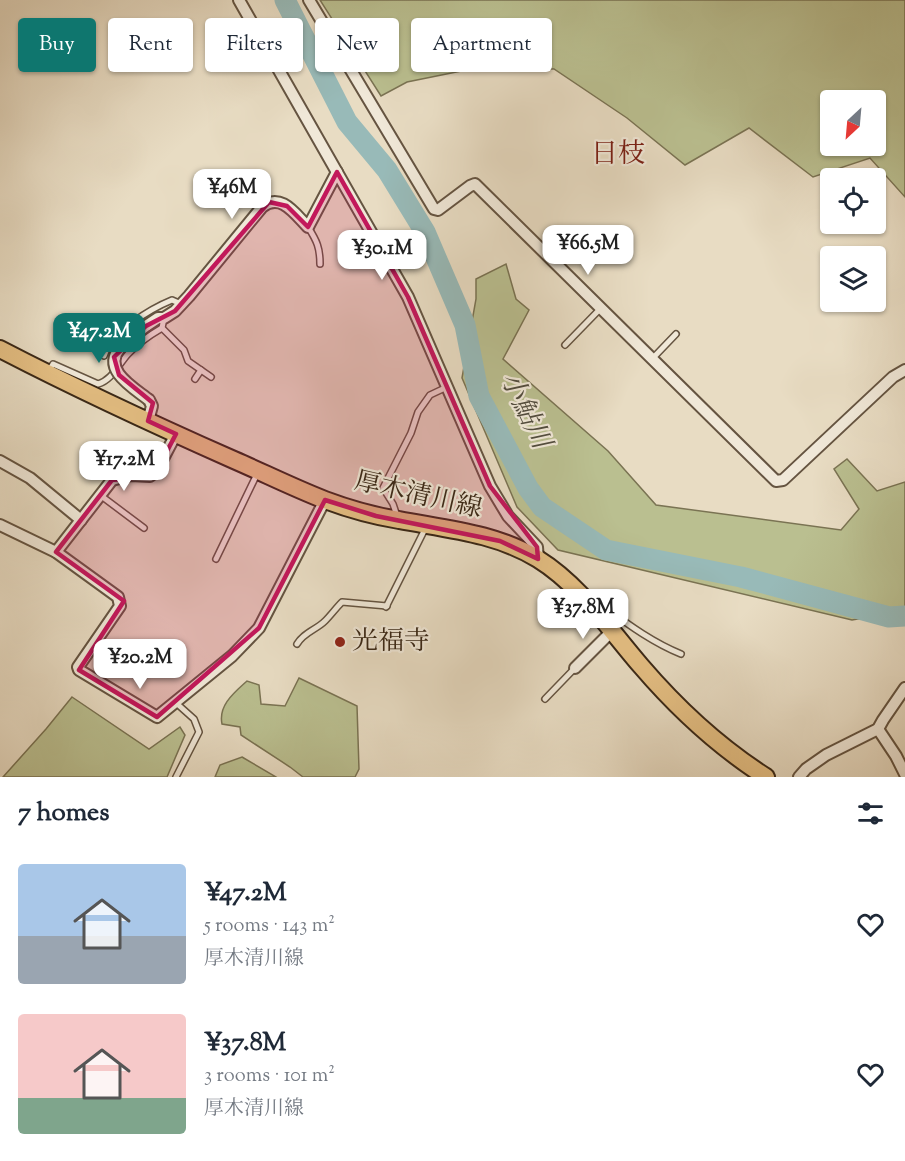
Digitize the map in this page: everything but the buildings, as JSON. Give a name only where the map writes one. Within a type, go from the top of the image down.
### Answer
[{"type":"main road","name":"厚木清川線","points":[[0,349],[47,374],[148,421],[325,500],[376,516],[500,541],[538,559],[584,598],[676,704],[708,734],[765,777]]},
{"type":"street","points":[[238,0],[408,297],[490,486],[508,516],[537,547],[538,559]]},
{"type":"street","points":[[309,0],[434,209],[438,210],[475,184],[776,482],[783,480],[893,377],[905,370]]},
{"type":"street","points":[[148,421],[152,406],[149,400],[115,370],[114,357],[120,348],[158,318],[163,323],[262,207],[269,202],[278,201],[287,206],[308,227],[337,172]]},
{"type":"street","points":[[56,552],[112,480],[131,475],[150,476],[157,470],[176,434]]},
{"type":"street","points":[[0,461],[30,478],[81,520]]},
{"type":"street","points":[[0,525],[56,552],[118,597],[120,606],[78,668],[157,717],[232,656],[259,628],[325,500]]},
{"type":"street","points":[[575,668],[612,631]]},
{"type":"street","points":[[799,777],[826,755],[878,729],[905,688]]},
{"type":"street","points":[[878,729],[905,774]]},
{"type":"lane","points":[[308,227],[320,250],[320,264]]},
{"type":"lane","points":[[104,356],[106,349],[120,333],[158,305],[172,300],[181,304]]},
{"type":"lane","points":[[565,345],[601,308]]},
{"type":"lane","points":[[47,374],[52,364],[98,384],[106,382],[128,353],[163,323],[184,350],[188,361],[211,377]]},
{"type":"lane","points":[[652,359],[676,334]]},
{"type":"lane","points":[[195,379],[201,370]]},
{"type":"lane","points":[[398,520],[393,504],[383,488],[411,433],[418,412],[430,395],[447,387]]},
{"type":"lane","points":[[216,560],[258,470]]},
{"type":"lane","points":[[100,495],[144,528]]},
{"type":"lane","points":[[297,644],[304,634],[325,621],[342,602],[386,607],[426,525]]},
{"type":"lane","points":[[213,548],[220,551]]},
{"type":"lane","points":[[598,615],[606,608],[633,628],[681,654]]},
{"type":"lane","points":[[545,699],[575,668]]},
{"type":"lane","points":[[175,702],[194,719],[199,732],[176,777]]},
{"type":"highlighted area","points":[[337,172],[408,297],[490,486],[537,547],[538,559],[500,541],[376,516],[325,500],[259,628],[157,717],[79,670],[124,601],[56,552],[112,480],[150,476],[157,470],[176,434],[148,421],[153,403],[119,375],[114,357],[146,326],[175,311],[269,202],[287,206],[308,227]]},
{"type":"green space","points":[[320,0],[905,0],[905,197],[886,176],[886,168],[879,168],[870,158],[840,168],[820,168],[820,175],[813,177],[749,128],[685,165],[627,118],[552,69],[552,18],[411,18],[411,72],[456,72],[407,82],[381,96],[366,72],[399,72],[399,18],[331,18]]},
{"type":"green space","points":[[506,264],[516,299],[529,310],[503,359],[608,451],[656,505],[841,530],[859,509],[834,469],[847,459],[877,491],[905,482],[905,611],[852,620],[558,550],[517,507],[462,378],[476,299],[476,279]]},
{"type":"green space","points":[[299,678],[357,706],[359,769],[355,777],[303,777],[241,735],[240,727],[222,724],[221,717],[225,705],[247,681],[259,685],[261,704],[285,706]]},
{"type":"green space","points":[[72,697],[149,749],[180,727],[185,735],[167,777],[3,777]]},
{"type":"green space","points":[[242,757],[276,777],[215,777],[220,765]]},
{"type":"waterway","name":"小鮎川","points":[[285,0],[347,122],[387,170],[425,232],[465,325],[479,396],[528,488],[542,507],[606,550],[741,577],[889,617],[905,616]]},
{"type":"place","name":"光福寺","points":[[340,642]]},
{"type":"district","name":"日枝","points":[[618,155]]}]
